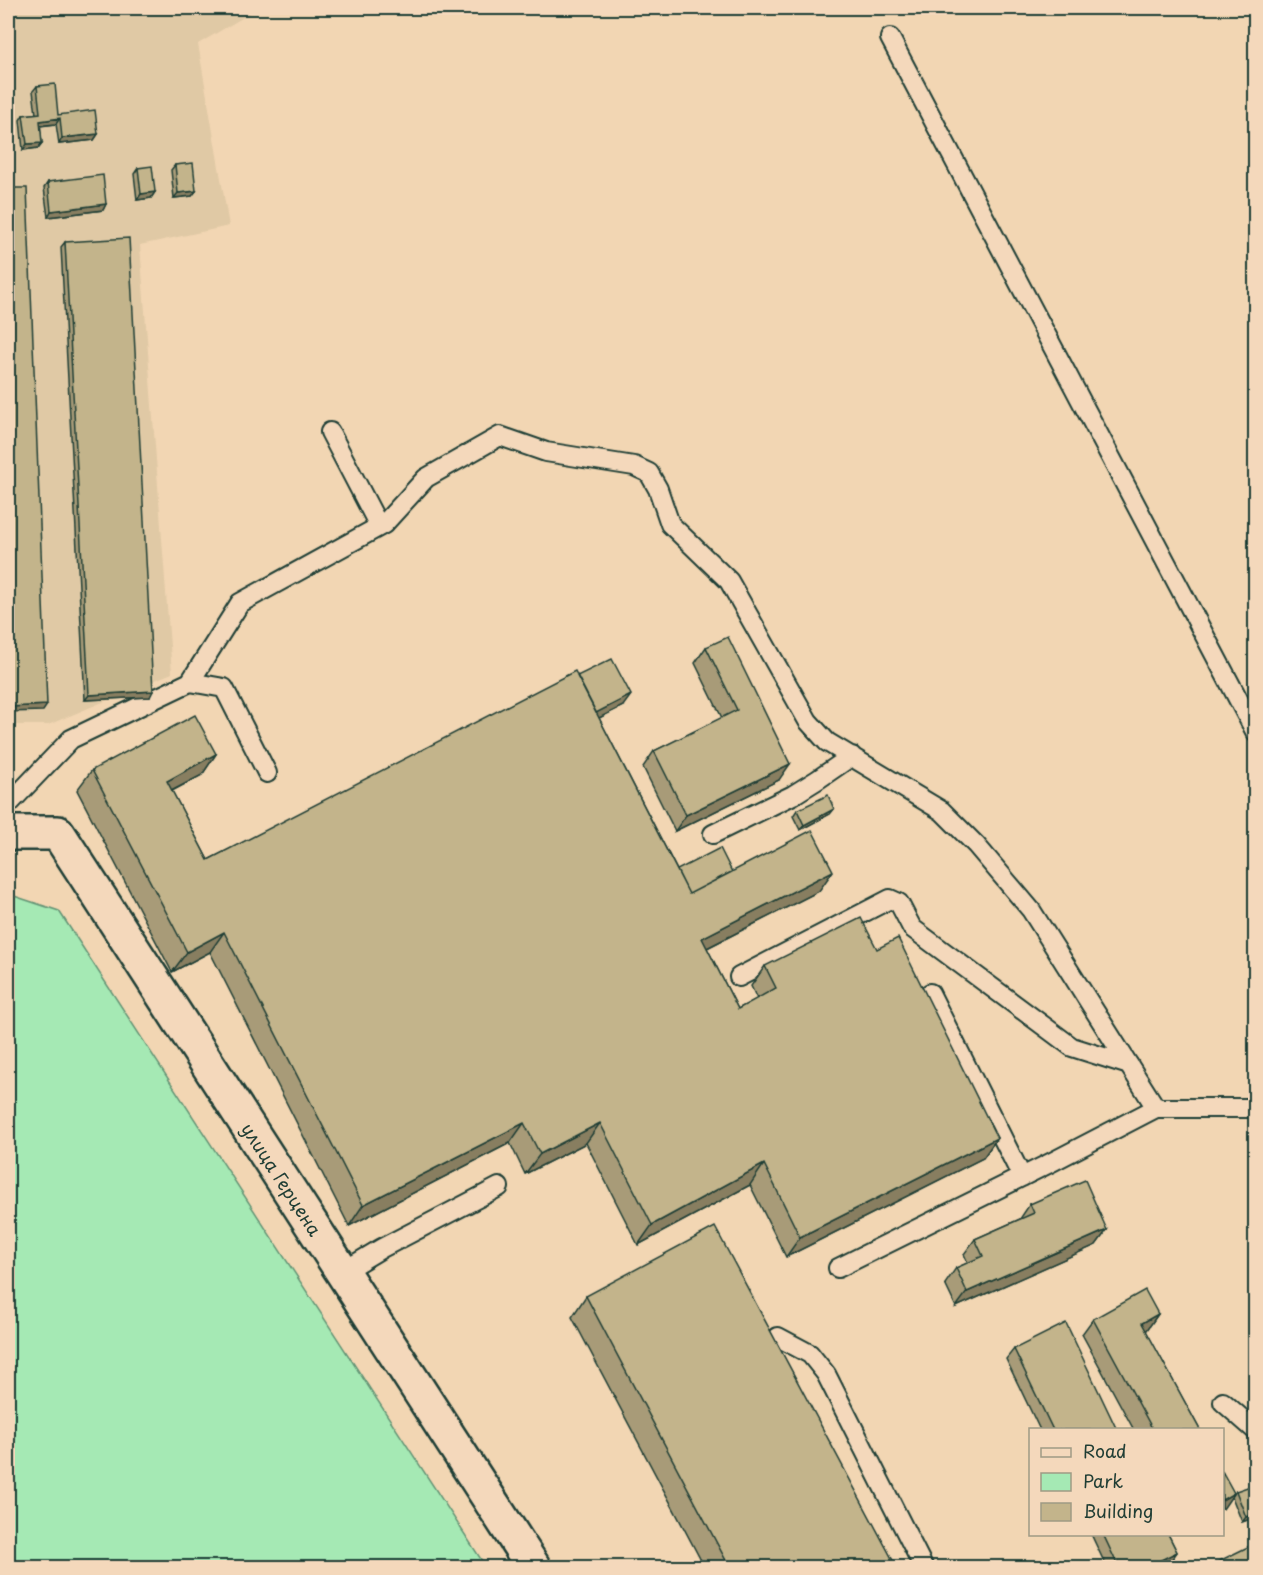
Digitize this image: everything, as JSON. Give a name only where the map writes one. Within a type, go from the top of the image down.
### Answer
[{"type":"street","name":"улица Герцена","points":[[8,833],[58,833],[534,1568]]},
{"type":"lane","points":[[890,38],[1256,733]]},
{"type":"lane","points":[[330,432],[379,526]]},
{"type":"lane","points":[[8,805],[71,738],[190,682],[240,603],[384,524],[426,478],[500,436],[546,452],[634,466],[649,473],[658,489],[670,524],[729,581],[808,721],[827,742],[942,811],[976,845],[1031,910],[1156,1108]]},
{"type":"lane","points":[[190,682],[224,688],[267,773]]},
{"type":"lane","points":[[714,834],[793,795],[852,756]]},
{"type":"lane","points":[[739,977],[890,898],[899,903],[912,928],[1072,1047],[1129,1065]]},
{"type":"lane","points":[[930,993],[1022,1177]]},
{"type":"lane","points":[[838,1268],[1156,1108],[1256,1108]]},
{"type":"lane","points":[[342,1272],[382,1248],[499,1187]]},
{"type":"lane","points":[[778,1337],[810,1354],[826,1374],[924,1568]]},
{"type":"lane","points":[[1223,1402],[1256,1431]]},
{"type":"shaded area","points":[[8,8],[259,8],[198,44],[229,226],[140,245],[172,673],[48,725],[8,725]]},
{"type":"green space","points":[[8,894],[59,911],[486,1567],[8,1567]]},
{"type":"building","points":[[55,84],[58,115],[95,110],[98,134],[62,138],[60,118],[40,121],[42,143],[27,144],[23,115],[40,113],[37,86]]},
{"type":"building","points":[[193,163],[196,191],[178,193],[175,165]]},
{"type":"building","points":[[152,166],[155,192],[141,194],[138,168]]},
{"type":"building","points":[[103,175],[106,204],[51,211],[48,182]]},
{"type":"building","points":[[8,188],[27,188],[47,705],[8,707]]},
{"type":"building","points":[[129,238],[153,691],[89,695],[65,242]]},
{"type":"building","points":[[728,637],[790,764],[686,815],[654,751],[737,710],[706,647]]},
{"type":"building","points":[[612,659],[631,695],[596,713],[577,676]]},
{"type":"building","points":[[575,671],[689,894],[812,830],[833,871],[702,938],[738,1009],[776,988],[765,966],[861,918],[877,949],[898,938],[997,1138],[800,1237],[764,1164],[652,1225],[600,1123],[540,1154],[524,1123],[363,1205],[224,932],[187,952],[92,770],[195,715],[216,754],[167,781],[208,860]]},
{"type":"building","points":[[828,795],[834,809],[804,825],[797,810]]},
{"type":"building","points":[[720,848],[732,872],[689,894],[677,870]]},
{"type":"building","points":[[1085,1180],[1107,1230],[967,1292],[956,1268],[983,1256],[975,1239],[1034,1213],[1030,1204]]},
{"type":"building","points":[[715,1227],[897,1568],[730,1568],[586,1296]]},
{"type":"building","points":[[1145,1290],[1158,1314],[1142,1323],[1199,1428],[1152,1428],[1093,1319]]},
{"type":"building","points":[[1066,1323],[1116,1428],[1052,1428],[1014,1349]]},
{"type":"building","points":[[1224,1475],[1234,1493],[1224,1499]]},
{"type":"building","points":[[1256,1484],[1256,1513],[1246,1517],[1236,1491]]},
{"type":"building","points":[[1104,1536],[1169,1536],[1177,1552],[1145,1568],[1119,1568]]},
{"type":"building","points":[[1256,1543],[1256,1568],[1207,1568],[1207,1567]]}]
